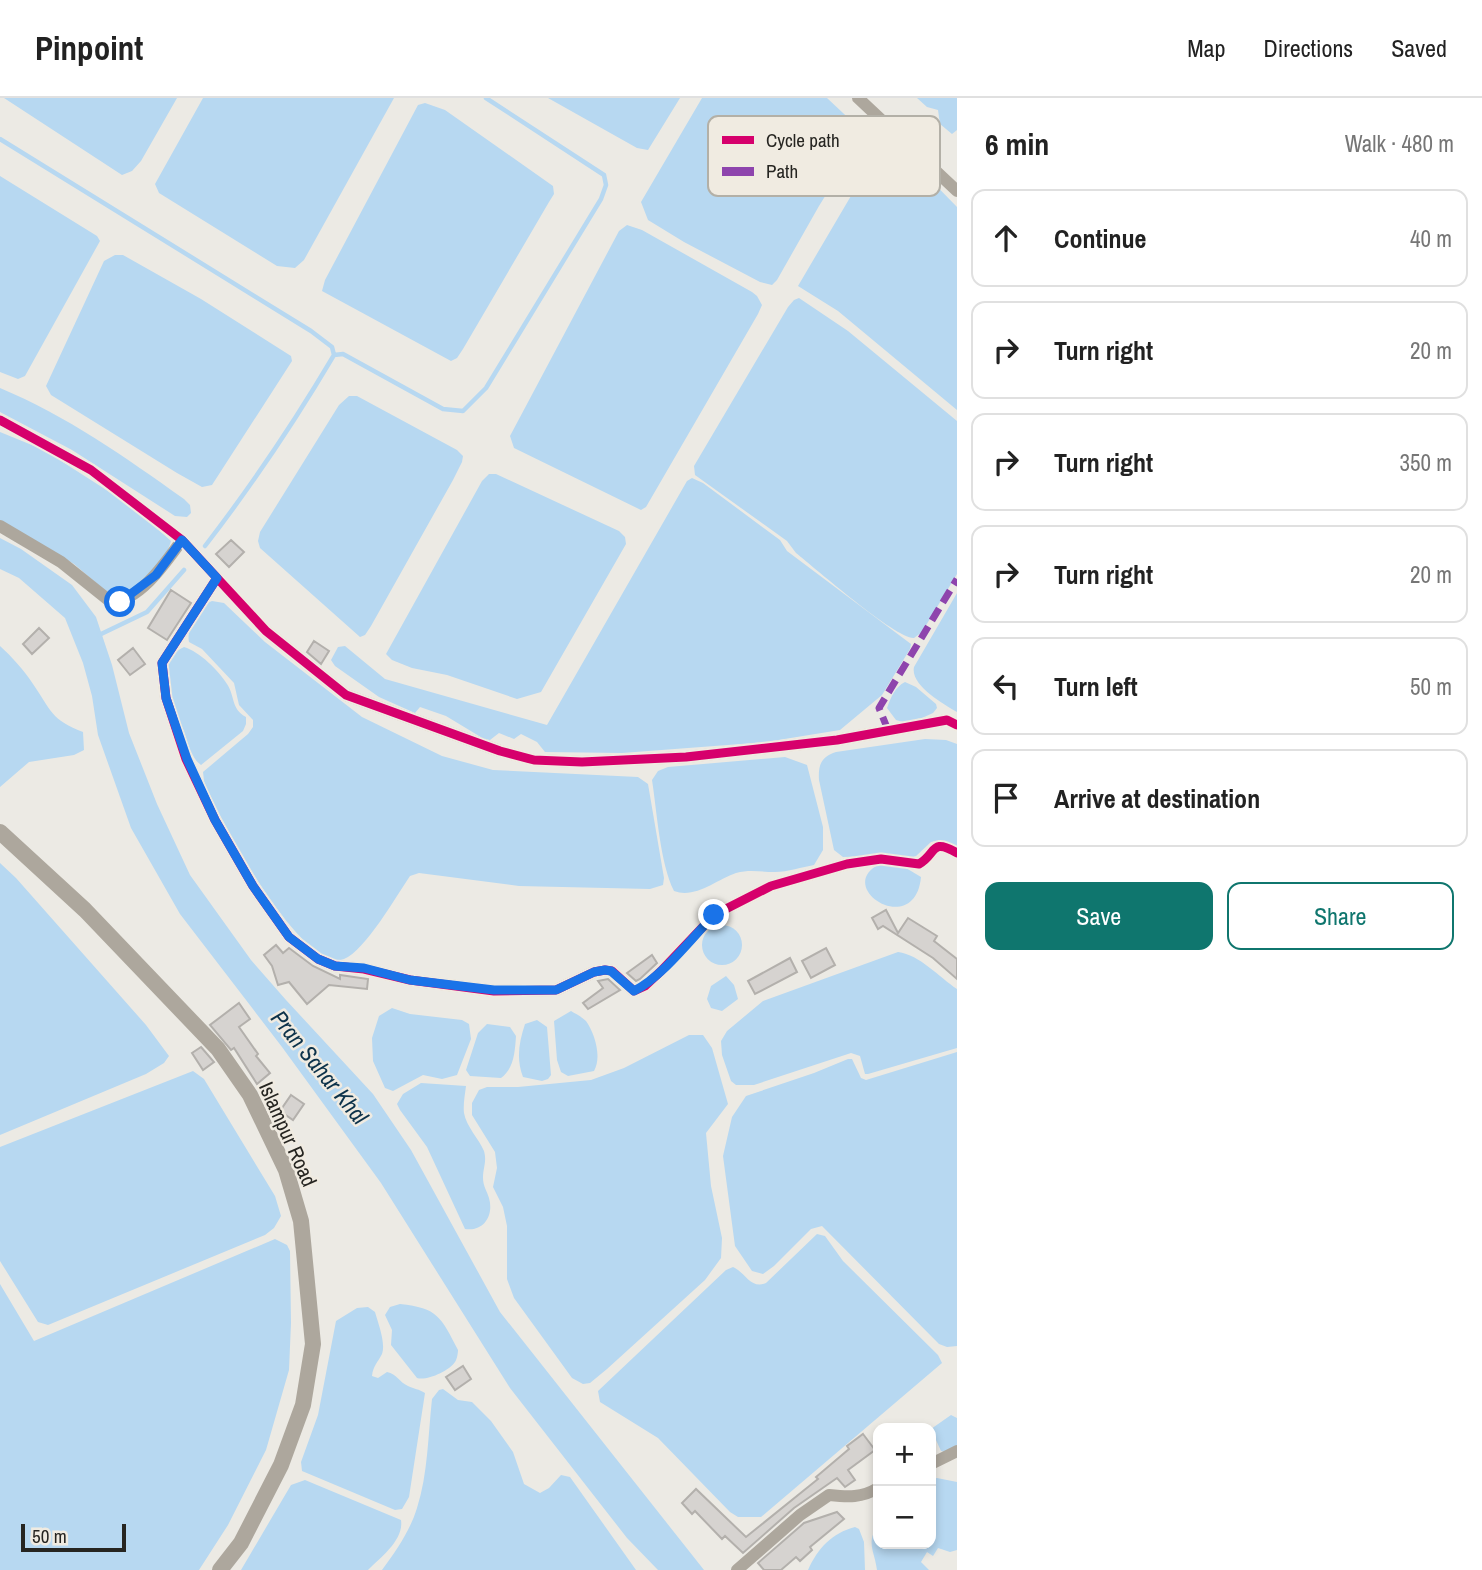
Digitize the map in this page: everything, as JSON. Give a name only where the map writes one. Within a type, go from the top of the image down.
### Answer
[{"type":"street","points":[[858,98],[877,116]]},
{"type":"street","points":[[940,175],[957,191]]},
{"type":"street","points":[[0,420],[91,470],[182,540],[266,631],[346,695],[500,751],[534,760],[582,762],[685,757],[837,740],[947,720],[957,725]]},
{"type":"street","points":[[0,526],[61,562],[111,603],[120,602],[132,595],[156,575],[182,540]]},
{"type":"street","points":[[217,578],[162,663],[166,698],[187,759],[215,820],[253,886],[289,937],[318,959],[335,966],[364,968],[410,980],[494,990],[556,990],[594,972],[605,970],[611,971],[634,991],[645,986],[661,971],[714,915],[771,886],[847,864],[881,859],[919,864],[925,861],[933,848],[939,846],[946,846],[957,853]]},
{"type":"street","name":"Islampur Road","points":[[0,832],[85,910],[218,1049],[250,1095],[290,1183],[301,1221],[313,1344],[303,1405],[281,1465],[241,1543],[220,1570]]},
{"type":"street","points":[[936,1462],[957,1451]]},
{"type":"street","points":[[737,1570],[800,1515],[830,1495],[850,1498],[873,1491]]},
{"type":"water","points":[[4,98],[177,98],[141,161],[132,171],[122,175]]},
{"type":"water","points":[[203,98],[394,98],[304,260],[295,268],[277,266],[159,193],[155,184]]},
{"type":"water","points":[[548,98],[680,98],[648,150],[637,148]]},
{"type":"water","points":[[702,98],[827,98],[846,116],[708,116],[708,196],[825,196],[772,285],[760,282],[648,220],[641,202]]},
{"type":"water","points":[[917,98],[957,98],[957,130],[952,134],[940,124],[938,110],[927,107]]},
{"type":"water","points":[[425,103],[445,110],[553,186],[554,194],[463,349],[457,358],[451,361],[322,291],[325,280],[418,105]]},
{"type":"water","points":[[0,176],[97,236],[100,241],[25,376],[18,379],[0,372]]},
{"type":"water","points":[[940,190],[957,207],[957,410],[838,311],[798,286],[851,196],[940,196]]},
{"type":"water","points":[[627,225],[642,230],[752,292],[762,305],[646,507],[641,510],[514,448],[510,436],[619,231]]},
{"type":"water","points":[[115,255],[123,255],[201,299],[291,356],[292,361],[212,485],[202,487],[177,473],[51,395],[46,386],[104,261]]},
{"type":"water","points":[[799,298],[848,331],[957,421],[957,574],[922,632],[914,638],[874,616],[796,553],[787,541],[695,475],[694,466],[788,307]]},
{"type":"water","points":[[0,388],[49,411],[118,453],[184,499],[190,505],[191,513],[187,517],[175,516],[72,450],[0,412]]},
{"type":"water","points":[[349,396],[357,396],[457,450],[463,456],[453,480],[371,626],[365,635],[360,637],[260,548],[258,541],[260,532],[339,405]]},
{"type":"water","points":[[0,432],[44,450],[133,507],[171,541],[156,568],[132,589],[115,599],[74,564],[0,520]]},
{"type":"water","points":[[489,474],[496,474],[619,531],[625,537],[626,544],[541,692],[517,699],[447,675],[412,668],[392,660],[386,654],[482,481]]},
{"type":"water","points":[[692,478],[703,483],[780,540],[787,551],[911,644],[882,695],[840,730],[766,742],[622,753],[545,752],[537,742],[521,734],[514,739],[499,733],[490,740],[484,739],[446,716],[420,707],[415,713],[379,697],[335,666],[331,660],[338,647],[345,646],[385,679],[547,725],[687,481]]},
{"type":"water","name":"Pran Sahar Khal","points":[[0,538],[21,549],[72,585],[96,617],[112,665],[129,733],[157,804],[190,875],[251,960],[373,1094],[411,1150],[500,1312],[704,1570],[658,1570],[627,1538],[510,1388],[381,1183],[180,914],[131,828],[98,735],[83,663],[65,618],[19,578],[0,569]]},
{"type":"water","points":[[957,593],[957,712],[922,687],[914,674],[914,667]]},
{"type":"water","points":[[212,601],[224,603],[265,642],[362,717],[442,756],[493,770],[638,777],[648,784],[663,885],[650,889],[519,886],[419,873],[410,876],[371,934],[352,954],[344,959],[326,957],[306,942],[284,918],[263,888],[225,825],[204,781],[203,772],[253,727],[253,720],[239,705],[234,683],[202,649],[189,642],[194,618]]},
{"type":"water","points":[[0,646],[26,674],[53,713],[64,723],[83,732],[84,750],[74,755],[29,762],[0,787]]},
{"type":"water","points":[[184,647],[202,657],[219,673],[238,710],[246,717],[243,731],[201,765],[190,750],[169,686],[169,663],[174,654]]},
{"type":"water","points":[[905,682],[916,687],[936,704],[937,708],[933,713],[903,722],[896,720],[887,708],[896,690]]},
{"type":"water","points":[[925,739],[946,740],[957,744],[957,850],[936,841],[910,858],[890,855],[843,857],[834,850],[819,780],[822,762],[836,752]]},
{"type":"water","points":[[785,757],[807,765],[823,827],[823,850],[814,865],[780,872],[741,872],[698,891],[674,891],[665,866],[657,822],[652,780],[658,771],[668,767]]},
{"type":"water","points":[[0,863],[146,1025],[169,1056],[164,1063],[146,1074],[0,1135]]},
{"type":"water","points":[[880,864],[906,868],[921,877],[916,895],[905,905],[893,907],[880,903],[870,895],[865,885],[868,874]]},
{"type":"water","points":[[722,925],[736,931],[742,945],[736,959],[722,965],[708,959],[702,945],[708,931]]},
{"type":"water","points":[[898,952],[922,962],[957,989],[957,1048],[868,1074],[865,1074],[860,1056],[851,1053],[754,1085],[736,1085],[731,1081],[722,1055],[721,1041],[727,1031],[763,1001]]},
{"type":"water","points":[[726,976],[734,985],[738,999],[722,1011],[711,1008],[707,999],[711,986]]},
{"type":"water","points":[[392,1008],[410,1014],[462,1020],[469,1024],[471,1039],[457,1075],[442,1079],[423,1075],[393,1091],[385,1088],[373,1061],[372,1038],[379,1016]]},
{"type":"water","points":[[571,1011],[589,1026],[595,1039],[597,1059],[594,1071],[568,1076],[561,1072],[557,1060],[554,1021]]},
{"type":"water","points":[[537,1020],[547,1027],[551,1075],[542,1081],[523,1077],[519,1057],[525,1024]]},
{"type":"water","points":[[487,1024],[510,1027],[516,1036],[511,1065],[501,1078],[470,1076],[466,1070],[478,1033]]},
{"type":"water","points":[[689,1035],[703,1035],[712,1048],[728,1104],[706,1133],[711,1186],[722,1238],[721,1258],[705,1280],[607,1369],[590,1383],[583,1384],[572,1378],[514,1298],[507,1279],[507,1226],[503,1207],[493,1187],[497,1168],[495,1152],[472,1115],[472,1103],[479,1090],[487,1087],[591,1080],[624,1068]]},
{"type":"water","points":[[957,1052],[957,1346],[939,1344],[822,1226],[811,1229],[763,1274],[752,1271],[735,1246],[723,1156],[732,1117],[746,1096],[848,1059],[852,1059],[861,1078],[866,1080]]},
{"type":"water","points":[[193,1071],[204,1079],[275,1196],[281,1216],[274,1228],[265,1235],[48,1325],[38,1322],[0,1261],[0,1147]]},
{"type":"water","points":[[421,1083],[466,1086],[464,1113],[484,1151],[483,1181],[490,1204],[489,1216],[477,1228],[465,1229],[427,1147],[397,1104],[403,1094]]},
{"type":"water","points":[[817,1234],[825,1236],[843,1261],[938,1355],[942,1363],[761,1517],[738,1517],[658,1438],[600,1402],[598,1391],[726,1270],[733,1267],[752,1282],[761,1285]]},
{"type":"water","points":[[275,1239],[287,1245],[290,1251],[289,1370],[266,1450],[228,1525],[199,1570],[0,1570],[0,1284],[34,1341]]},
{"type":"water","points":[[400,1304],[423,1308],[442,1322],[458,1350],[456,1361],[448,1369],[432,1377],[417,1378],[391,1345],[392,1330],[385,1315],[390,1307]]},
{"type":"water","points":[[368,1307],[375,1312],[383,1344],[382,1354],[372,1376],[378,1378],[387,1372],[425,1393],[409,1497],[402,1509],[395,1510],[302,1471],[301,1462],[318,1415],[336,1321],[357,1308]]},
{"type":"water","points":[[443,1389],[458,1400],[472,1402],[491,1421],[513,1452],[524,1484],[540,1493],[561,1475],[570,1477],[636,1570],[382,1570],[407,1533],[417,1508],[426,1468],[432,1399]]},
{"type":"water","points":[[951,1415],[957,1418],[957,1445],[945,1452],[941,1451],[936,1440],[936,1426]]},
{"type":"water","points":[[936,1478],[957,1482],[957,1550],[950,1552],[938,1548],[933,1556],[927,1552],[921,1562],[929,1570],[877,1570],[872,1547],[873,1534],[873,1549],[936,1549]]},
{"type":"water","points":[[305,1480],[401,1520],[395,1541],[368,1570],[241,1570],[291,1485]]},
{"type":"water","points":[[855,1527],[859,1529],[864,1542],[865,1570],[808,1570],[827,1542],[839,1533]]},
{"type":"building","points":[[231,540],[244,552],[229,567],[216,554]]},
{"type":"building","points":[[171,590],[191,603],[167,640],[148,628]]},
{"type":"building","points":[[39,628],[49,638],[32,654],[23,644]]},
{"type":"building","points":[[314,641],[329,651],[321,664],[307,652]]},
{"type":"building","points":[[133,648],[145,664],[130,675],[118,660]]},
{"type":"building","points":[[886,910],[898,933],[908,918],[937,936],[934,941],[957,959],[957,979],[933,958],[883,926],[878,929],[872,918]]},
{"type":"building","points":[[276,945],[283,953],[289,948],[313,966],[340,979],[340,975],[368,979],[367,989],[329,985],[307,1004],[289,982],[278,985],[272,966],[264,955]]},
{"type":"building","points":[[826,948],[835,965],[811,978],[802,961]]},
{"type":"building","points":[[652,955],[657,963],[640,979],[636,981],[627,973]]},
{"type":"building","points":[[790,958],[797,972],[755,994],[748,981]]},
{"type":"building","points":[[608,979],[620,990],[588,1009],[583,1003],[603,988],[598,981]]},
{"type":"building","points":[[239,1003],[250,1019],[239,1027],[258,1054],[256,1056],[270,1073],[257,1084],[234,1048],[231,1050],[210,1025]]},
{"type":"building","points":[[201,1047],[214,1062],[203,1070],[192,1053]]},
{"type":"building","points":[[291,1095],[304,1104],[293,1120],[280,1111]]},
{"type":"building","points":[[463,1366],[471,1379],[455,1390],[446,1377]]},
{"type":"building","points":[[863,1434],[873,1447],[873,1451],[848,1470],[855,1480],[845,1487],[837,1478],[794,1508],[743,1553],[725,1536],[722,1539],[695,1511],[692,1514],[682,1503],[696,1489],[746,1537],[818,1479],[816,1477],[849,1449],[847,1446]]},
{"type":"building","points":[[837,1512],[844,1519],[810,1547],[812,1550],[800,1561],[796,1557],[781,1570],[764,1570],[758,1563],[804,1523]]},
{"type":"waterway","points":[[205,546],[240,500],[334,355],[343,354],[443,409],[463,411],[486,388],[601,199],[606,185],[604,175],[486,98]]},
{"type":"waterway","points":[[0,139],[311,331],[332,347],[334,355]]},
{"type":"waterway","points":[[99,635],[147,612],[184,570]]},
{"type":"marked path","points":[[888,730],[879,708],[957,579]]},
{"type":"cycle path","points":[[0,420],[91,470],[182,540],[266,631],[346,695],[500,751],[534,760],[582,762],[686,757],[837,740],[947,720],[957,725]]},
{"type":"cycle path","points":[[217,578],[162,663],[166,698],[186,759],[215,820],[253,886],[289,937],[318,959],[335,966],[364,969],[410,980],[494,991],[556,990],[594,972],[605,970],[612,971],[634,991],[645,986],[661,971],[714,915],[771,886],[847,864],[881,859],[919,864],[938,847],[957,853]]},
{"type":"route","points":[[120,602],[156,575],[182,540],[217,578],[162,663],[166,698],[187,759],[215,820],[253,886],[289,937],[318,959],[335,966],[364,968],[410,980],[494,990],[556,990],[594,972],[605,970],[611,971],[634,991],[645,986],[661,971],[714,915]]}]
